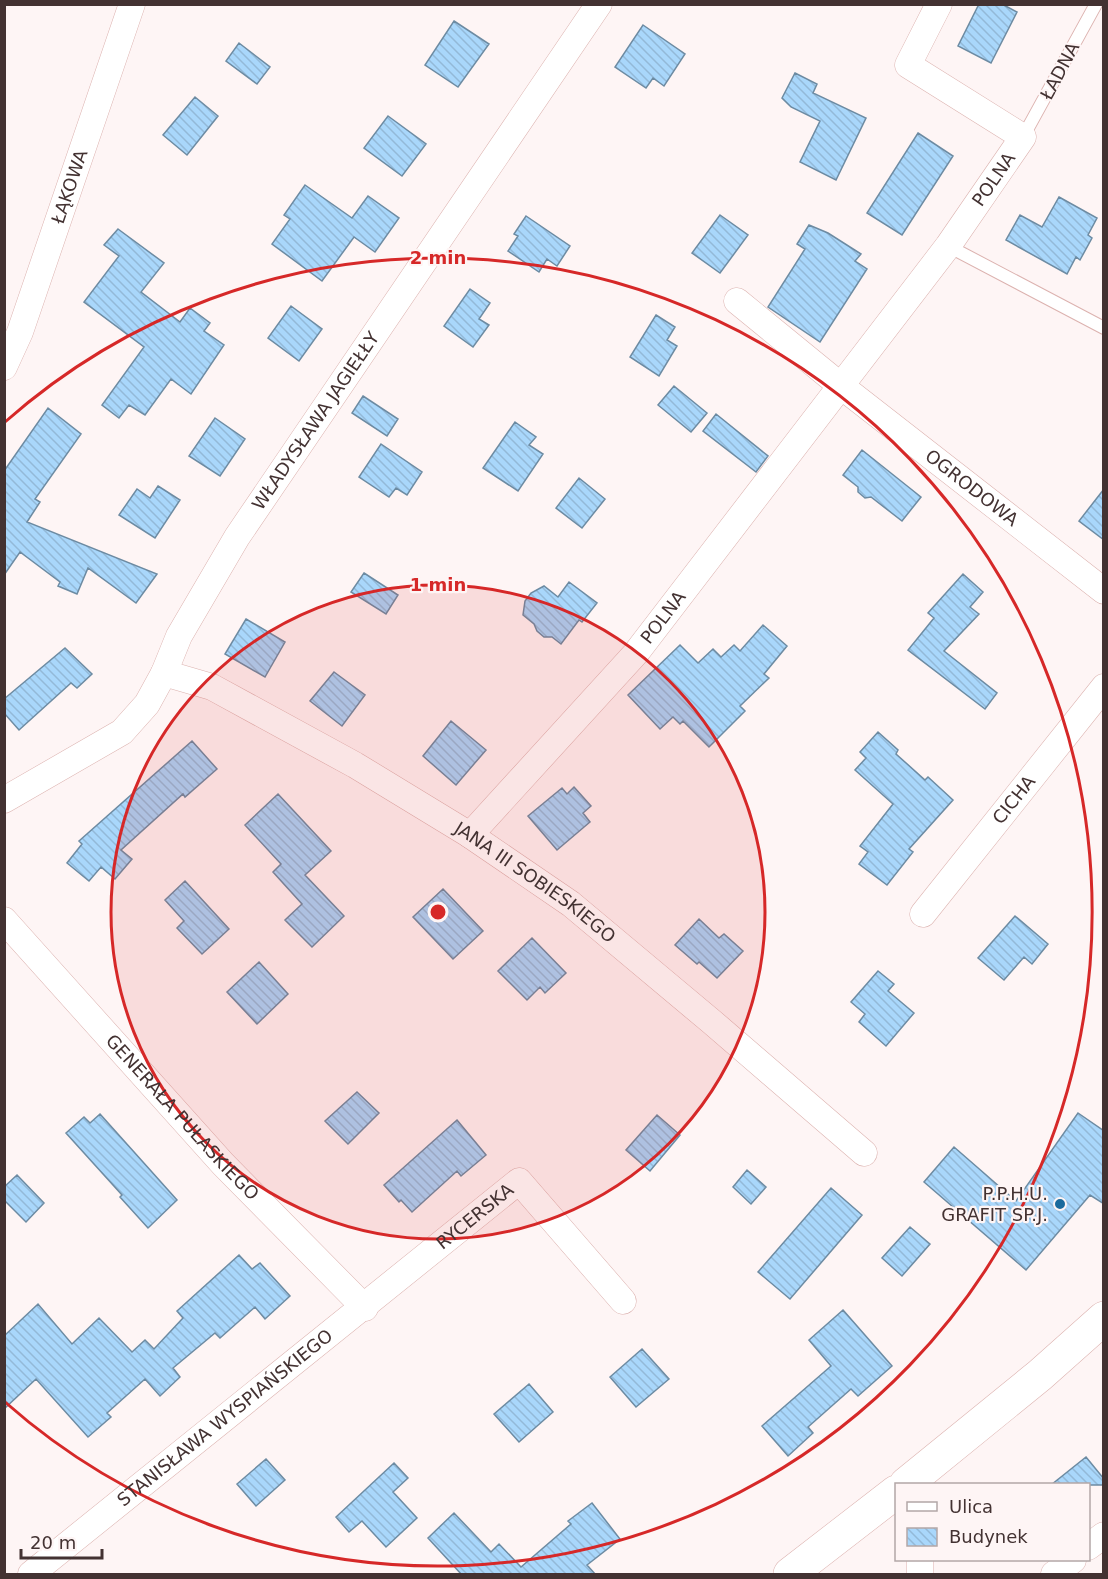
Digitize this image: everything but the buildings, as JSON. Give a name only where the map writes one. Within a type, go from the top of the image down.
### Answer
[{"type":"main road","points":[[908,1483],[1040,1375],[1104,1318]]},
{"type":"main road","points":[[790,1575],[895,1494]]},
{"type":"street","name":"ŁĄKOWA","points":[[4,367],[20,332],[132,4]]},
{"type":"street","name":"WŁADYSŁAWA JAGIEŁŁY","points":[[4,800],[122,732],[147,704],[164,673],[179,636],[237,537],[599,4]]},
{"type":"street","name":"POLNA","points":[[470,835],[636,652],[948,246],[1023,137],[908,65],[939,4]]},
{"type":"street","points":[[737,301],[841,386]]},
{"type":"street","name":"OGRODOWA","points":[[841,386],[1104,591]]},
{"type":"street","name":"JANA III SOBIESKIEGO","points":[[164,673],[212,687],[355,765],[470,835],[571,904],[864,1153]]},
{"type":"street","name":"CICHA","points":[[923,914],[1104,687]]},
{"type":"street","name":"GENERAŁA PUŁASKIEGO","points":[[4,920],[223,1164],[365,1308]]},
{"type":"street","name":"RYCERSKA","points":[[365,1308],[519,1182],[623,1301]]},
{"type":"street","name":"STANISŁAWA WYSPIAŃSKIEGO","points":[[31,1575],[365,1308]]},
{"type":"street","points":[[1090,1546],[1104,1535]]},
{"type":"street","points":[[1054,1575],[1071,1561]]},
{"type":"lane","name":"ŁADNA","points":[[1023,137],[1096,4]]},
{"type":"lane","points":[[948,246],[1104,328]]},
{"type":"place","name":"P.P.H.U. GRAFIT SP.J.","points":[[1060,1204]]}]
